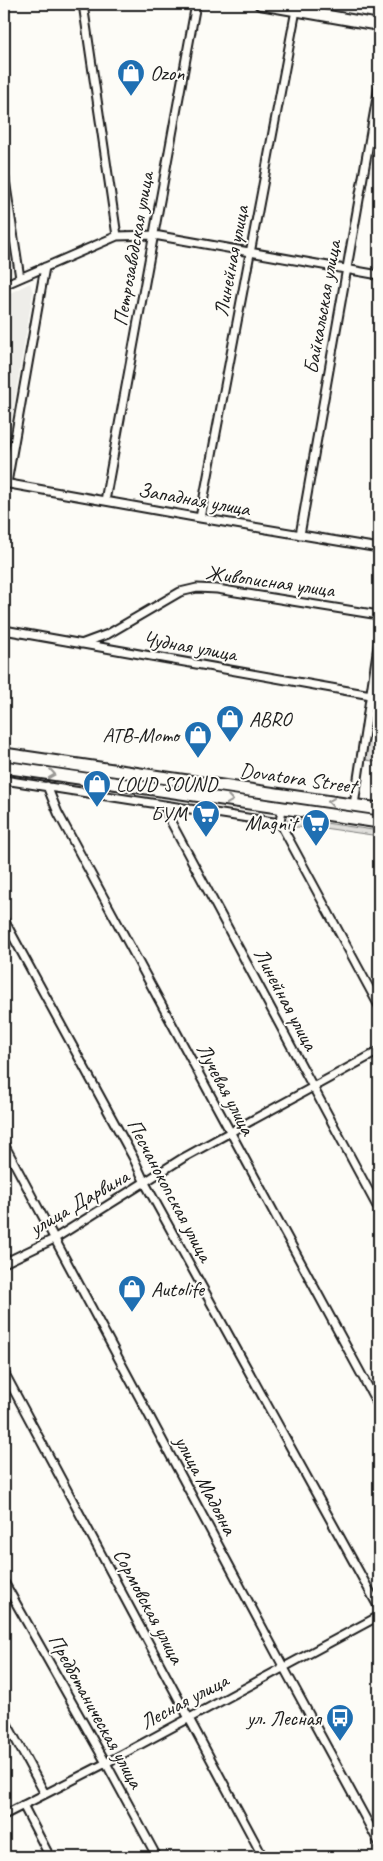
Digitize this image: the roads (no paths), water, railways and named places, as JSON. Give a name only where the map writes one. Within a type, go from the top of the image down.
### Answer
[{"type":"main road","points":[[260,4],[379,26]]},
{"type":"main road","name":"Dovatora Street","points":[[4,754],[379,809]]},
{"type":"main road","name":"Dovatora Street","points":[[4,766],[379,822]]},
{"type":"street","name":"Петрозаводская улица","points":[[83,4],[118,236]]},
{"type":"street","name":"Петрозаводская улица","points":[[105,501],[196,4]]},
{"type":"street","name":"Линейная улица","points":[[200,518],[296,10]]},
{"type":"street","name":"Байкальская улица","points":[[300,535],[379,86]]},
{"type":"street","points":[[4,173],[20,278]]},
{"type":"street","points":[[4,285],[118,236],[154,235],[379,275]]},
{"type":"street","points":[[5,483],[45,268]]},
{"type":"street","name":"Западная улица","points":[[5,483],[379,548]]},
{"type":"street","name":"Живописная улица","points":[[80,644],[108,634],[180,592],[197,588],[216,589],[379,615]]},
{"type":"street","name":"Чудная улица","points":[[4,630],[371,695]]},
{"type":"street","points":[[354,806],[379,639]]},
{"type":"street","points":[[4,780],[280,822],[379,1006]]},
{"type":"street","name":"Лучевая улица","points":[[48,786],[58,813],[379,1406]]},
{"type":"street","name":"Линейная улица","points":[[164,805],[171,822],[379,1210]]},
{"type":"street","name":"Dovatora Street","points":[[280,822],[282,808]]},
{"type":"street","name":"Песчанокопская улица","points":[[4,920],[133,1157],[145,1183],[379,1608]]},
{"type":"street","name":"улица Дарвина","points":[[4,1263],[54,1239],[183,1158],[379,1051]]},
{"type":"street","name":"улица Мадояна","points":[[4,1144],[379,1843]]},
{"type":"street","name":"Сормовская улица","points":[[4,1372],[263,1857]]},
{"type":"street","name":"Предботаническая улица","points":[[4,1582],[157,1857]]},
{"type":"street","name":"Лесная улица","points":[[4,1815],[106,1763],[379,1616]]},
{"type":"street","points":[[4,1718],[45,1794]]},
{"type":"street","points":[[22,1805],[50,1857]]},
{"type":"place","name":"Ozon","points":[[131,97]]},
{"type":"place","name":"ABRO","points":[[230,743]]},
{"type":"place","name":"АТВ-Мото","points":[[198,759]]},
{"type":"place","name":"LOUD SOUND","points":[[97,808]]},
{"type":"place","name":"БУМ","points":[[206,838]]},
{"type":"place","name":"Magnit","points":[[316,847]]},
{"type":"place","name":"Autolife","points":[[132,1313]]},
{"type":"place","name":"ул. Лесная","points":[[340,1742]]}]
